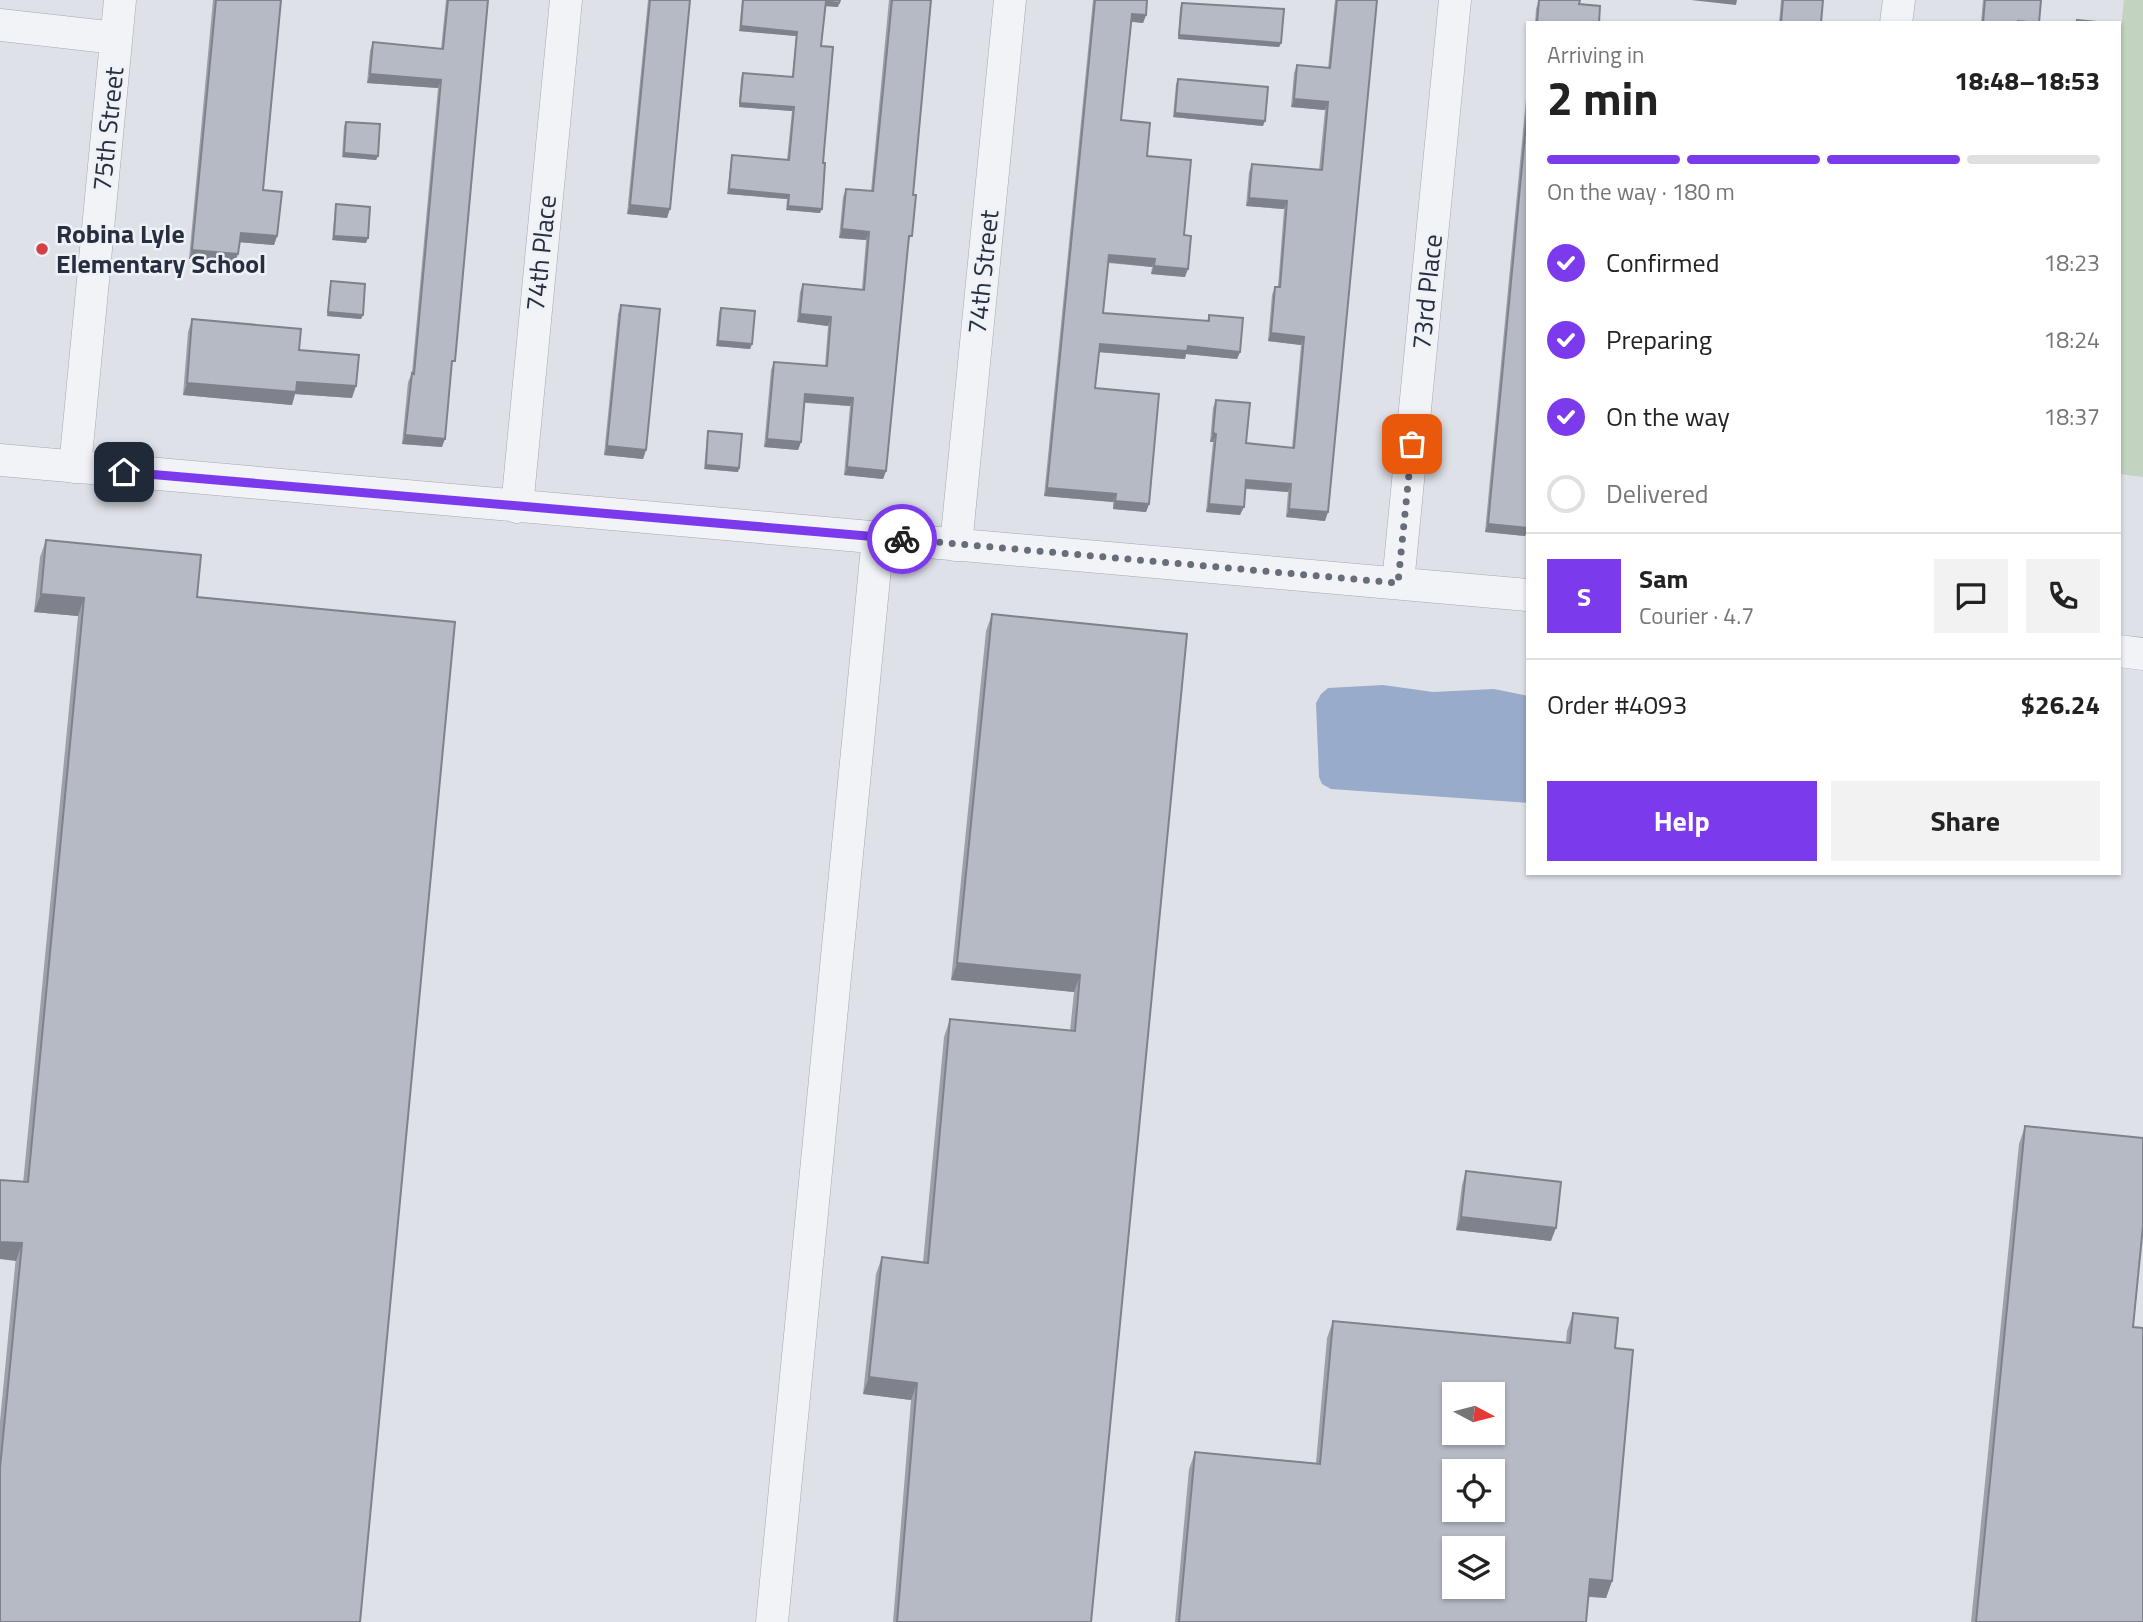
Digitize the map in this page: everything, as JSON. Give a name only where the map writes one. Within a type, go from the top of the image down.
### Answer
[{"type":"street","name":"75th Street","points":[[75,467],[120,0]]},
{"type":"street","name":"74th Place","points":[[517,507],[566,0]]},
{"type":"street","name":"74th Street","points":[[956,545],[1010,0]]},
{"type":"street","name":"73rd Place","points":[[1398,583],[1455,0]]},
{"type":"street","points":[[1896,21],[1899,0]]},
{"type":"street","points":[[0,25],[116,38]]},
{"type":"street","points":[[0,460],[1526,595]]},
{"type":"street","points":[[772,1622],[878,537]]},
{"type":"street","points":[[2121,651],[2143,654]]},
{"type":"green space","points":[[2124,0],[2143,0],[2143,477],[2121,474],[2121,29]]},
{"type":"water","points":[[1383,685],[1433,692],[1494,689],[1526,696],[1526,803],[1331,789],[1322,784],[1319,777],[1316,703],[1328,688]]},
{"type":"building","points":[[216,0],[281,0],[263,190],[282,192],[277,236],[241,233],[238,254],[192,250]]},
{"type":"building","points":[[448,0],[488,0],[455,361],[452,361],[445,439],[405,435],[412,373],[414,374],[441,80],[370,74],[373,42],[443,49]]},
{"type":"building","points":[[650,0],[690,0],[670,209],[630,205]]},
{"type":"building","points":[[743,0],[840,0],[839,3],[826,1],[821,46],[833,47],[823,163],[822,209],[788,206],[789,195],[729,189],[732,155],[789,160],[794,107],[740,103],[743,73],[793,77],[797,32],[741,26]]},
{"type":"building","points":[[892,0],[931,0],[913,195],[916,195],[912,236],[909,236],[886,471],[847,467],[853,398],[805,394],[801,442],[767,439],[774,362],[827,366],[831,317],[800,314],[803,284],[864,290],[869,232],[842,229],[846,189],[873,191]]},
{"type":"building","points":[[1095,0],[1147,0],[1146,15],[1132,14],[1121,120],[1150,123],[1147,156],[1191,160],[1184,235],[1191,236],[1188,269],[1154,266],[1155,259],[1109,255],[1103,313],[1209,321],[1209,315],[1243,318],[1240,352],[1188,346],[1187,351],[1100,344],[1095,388],[1159,394],[1149,504],[1115,501],[1116,494],[1047,488]]},
{"type":"building","points":[[1337,0],[1377,0],[1328,512],[1289,509],[1291,484],[1246,480],[1244,507],[1209,504],[1216,434],[1213,433],[1216,400],[1250,403],[1246,443],[1294,448],[1304,337],[1271,333],[1275,287],[1280,287],[1287,201],[1249,198],[1252,164],[1322,170],[1328,102],[1294,99],[1297,65],[1330,68]]},
{"type":"building","points":[[1539,0],[1580,0],[1579,4],[1600,6],[1599,21],[1537,21]]},
{"type":"building","points":[[1783,0],[1823,0],[1821,21],[1781,21]]},
{"type":"building","points":[[1985,0],[2041,0],[2039,21],[1983,21]]},
{"type":"building","points":[[1182,3],[1284,9],[1281,43],[1179,35]]},
{"type":"building","points":[[1178,79],[1268,87],[1265,121],[1175,113]]},
{"type":"building","points":[[346,122],[380,124],[378,156],[344,153]]},
{"type":"building","points":[[1526,124],[1526,528],[1488,524]]},
{"type":"building","points":[[336,204],[370,207],[368,238],[334,236]]},
{"type":"building","points":[[331,281],[365,284],[363,315],[328,312]]},
{"type":"building","points":[[621,305],[660,309],[646,450],[607,446]]},
{"type":"building","points":[[721,308],[755,311],[752,344],[718,341]]},
{"type":"building","points":[[192,319],[301,329],[299,350],[359,355],[356,386],[297,382],[296,392],[187,383]]},
{"type":"building","points":[[708,431],[742,434],[739,468],[706,465]]},
{"type":"building","points":[[46,540],[201,555],[197,597],[455,622],[360,1622],[0,1622],[0,1468],[22,1243],[0,1242],[0,1180],[28,1182],[84,598],[41,594]]},
{"type":"building","points":[[992,614],[1187,634],[1091,1622],[897,1622],[917,1383],[869,1377],[882,1257],[928,1263],[950,1019],[1075,1031],[1080,975],[957,963]]},
{"type":"building","points":[[2025,1126],[2143,1138],[2143,1226],[2133,1327],[2143,1328],[2143,1622],[1976,1622]]},
{"type":"building","points":[[1466,1171],[1561,1182],[1556,1228],[1461,1217]]},
{"type":"building","points":[[1573,1313],[1618,1318],[1615,1348],[1633,1350],[1612,1581],[1590,1579],[1586,1622],[1179,1622],[1195,1452],[1320,1464],[1333,1321],[1570,1343]]},
{"type":"way so far","points":[[902,539],[1398,583],[1412,444]]},
{"type":"place","name":"Robina Lyle Elementary School","points":[[42,249]]},
{"type":"route","points":[[124,472],[902,539]]}]
